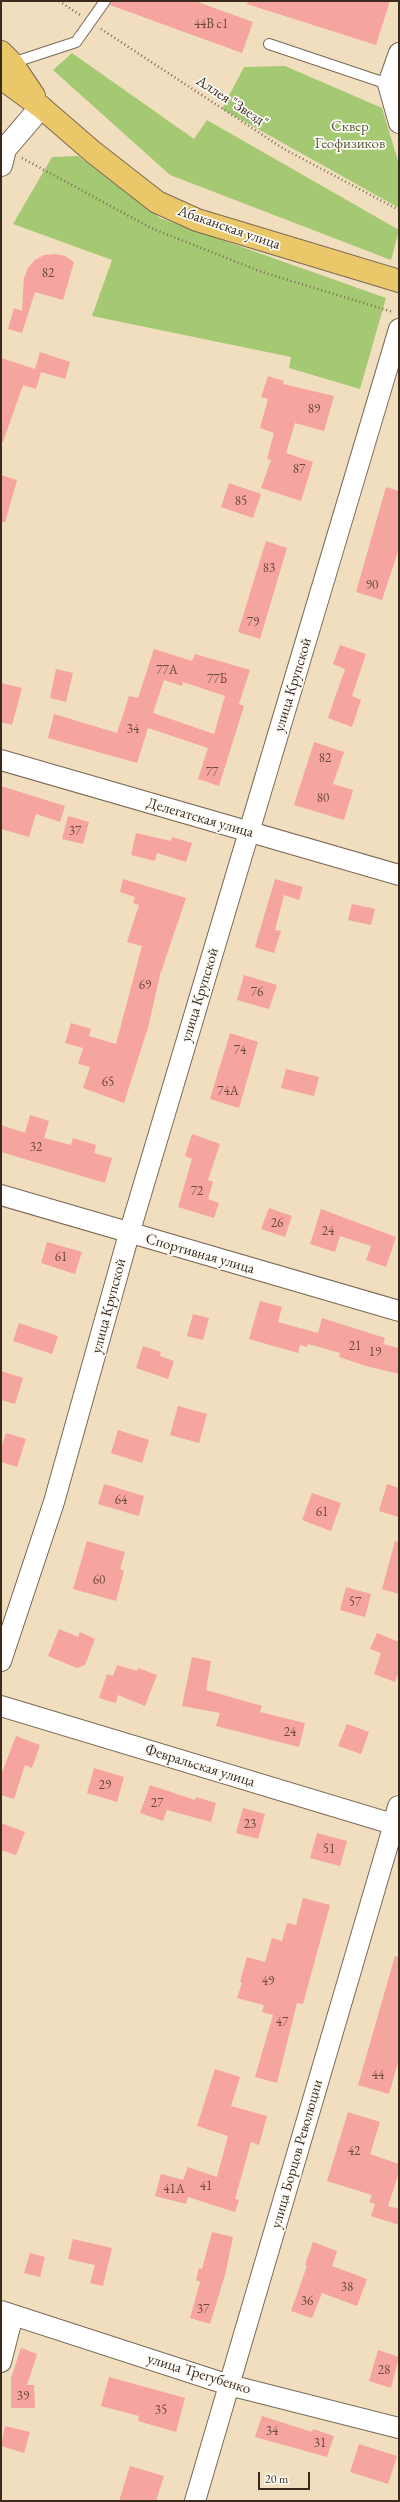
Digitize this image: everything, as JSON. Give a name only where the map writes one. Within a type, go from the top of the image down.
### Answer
[{"type":"main road","name":"Абаканская улица","points":[[5,65],[41,107],[93,152],[158,202],[197,220],[399,281]]},
{"type":"street","points":[[399,53],[388,84],[399,123]]},
{"type":"street","points":[[1,165],[5,149],[41,107]]},
{"type":"street","name":"улица Крупской","points":[[1,1661],[54,1502],[129,1234],[399,329]]},
{"type":"street","name":"Делегатская улица","points":[[1,760],[399,875]]},
{"type":"street","name":"Спортивная улица","points":[[1,1196],[399,1311]]},
{"type":"street","name":"Февральская улица","points":[[1,1706],[397,1819]]},
{"type":"street","name":"улица Борцов Революции","points":[[196,2501],[397,1819]]},
{"type":"street","points":[[1,2362],[7,2313]]},
{"type":"street","name":"улица Трегубенко","points":[[7,2313],[229,2385],[399,2428]]},
{"type":"lane","points":[[5,65],[76,42],[105,1]]},
{"type":"lane","points":[[269,44],[388,84]]},
{"type":"path","name":"Аллея \"Звезд\"","points":[[59,1],[284,149],[399,210]]},
{"type":"green space","points":[[72,53],[194,139],[207,120],[399,230],[391,260],[170,175],[53,70]]},
{"type":"green space","name":"Сквер Геофизиков","points":[[285,66],[382,108],[399,164],[399,208],[222,109],[244,67]]},
{"type":"green space","points":[[78,156],[160,218],[386,298],[360,389],[289,368],[291,357],[92,316],[112,260],[13,224],[52,157]]},
{"type":"building","points":[[111,1],[195,1],[253,22],[242,53],[110,5]]},
{"type":"building","points":[[248,1],[390,1],[376,45],[247,4]]},
{"type":"building","points":[[55,254],[65,256],[74,262],[63,300],[35,292],[22,333],[8,329],[14,308],[22,311],[24,278],[28,268],[35,260],[44,255]]},
{"type":"building","points":[[40,352],[70,362],[65,379],[41,372],[36,389],[23,385],[3,442],[1,442],[1,358],[35,369]]},
{"type":"building","points":[[268,376],[284,381],[283,384],[334,396],[324,431],[295,423],[286,453],[313,462],[301,501],[261,488],[271,460],[267,459],[274,433],[260,428],[268,399],[261,397]]},
{"type":"building","points":[[1,475],[17,480],[5,522],[1,522]]},
{"type":"building","points":[[229,483],[261,494],[253,518],[221,507]]},
{"type":"building","points":[[386,487],[399,491],[399,548],[382,600],[356,592]]},
{"type":"building","points":[[266,541],[287,548],[260,639],[238,632]]},
{"type":"building","points":[[340,645],[366,654],[352,696],[361,700],[352,727],[328,718],[345,669],[333,664]]},
{"type":"building","points":[[154,649],[192,661],[195,654],[250,670],[239,704],[244,706],[219,786],[198,779],[208,748],[148,728],[137,763],[48,738],[54,714],[117,733],[129,696],[138,698]],"holes":[[[164,680],[182,686],[183,682],[225,696],[214,734],[153,713]]]},
{"type":"building","points":[[56,669],[73,673],[66,702],[50,698]]},
{"type":"building","points":[[1,683],[22,688],[12,725],[1,722]]},
{"type":"building","points":[[314,742],[344,752],[333,784],[353,790],[344,820],[294,805]]},
{"type":"building","points":[[1,786],[65,806],[60,822],[36,814],[29,837],[1,829]]},
{"type":"building","points":[[68,816],[89,822],[83,844],[62,839]]},
{"type":"building","points":[[136,833],[171,841],[172,837],[192,843],[186,862],[157,853],[155,861],[131,855]]},
{"type":"building","points":[[123,879],[186,898],[160,975],[149,1024],[124,1103],[83,1088],[90,1067],[78,1064],[83,1048],[65,1043],[71,1023],[91,1029],[89,1036],[116,1044],[142,946],[127,942],[139,905],[133,903],[135,897],[120,892]]},
{"type":"building","points":[[275,879],[303,887],[299,900],[284,895],[275,930],[281,931],[274,953],[255,947]]},
{"type":"building","points":[[352,904],[375,909],[371,925],[348,920]]},
{"type":"building","points":[[244,975],[277,985],[269,1009],[237,1000]]},
{"type":"building","points":[[230,1033],[258,1042],[239,1108],[210,1099]]},
{"type":"building","points":[[286,1069],[319,1077],[314,1096],[281,1088]]},
{"type":"building","points":[[30,1115],[49,1121],[44,1138],[71,1145],[73,1138],[96,1145],[94,1153],[112,1158],[105,1183],[1,1152],[1,1125],[25,1133]]},
{"type":"building","points":[[192,1134],[220,1144],[208,1180],[213,1182],[208,1199],[219,1203],[214,1218],[178,1207],[192,1159],[185,1156]]},
{"type":"building","points":[[269,1208],[292,1216],[285,1237],[261,1229]]},
{"type":"building","points":[[321,1209],[396,1237],[386,1267],[366,1260],[371,1246],[340,1236],[335,1252],[310,1244]]},
{"type":"building","points":[[47,1242],[82,1252],[75,1274],[41,1263]]},
{"type":"building","points":[[260,1301],[282,1307],[278,1322],[318,1333],[322,1318],[385,1338],[383,1344],[399,1348],[399,1374],[366,1366],[339,1357],[340,1353],[308,1344],[307,1347],[300,1345],[298,1353],[249,1339]]},
{"type":"building","points":[[193,1314],[209,1318],[203,1340],[187,1336]]},
{"type":"building","points":[[19,1323],[58,1336],[52,1354],[13,1341]]},
{"type":"building","points":[[143,1346],[161,1352],[160,1356],[174,1361],[168,1379],[136,1368]]},
{"type":"building","points":[[1,1371],[23,1378],[15,1404],[1,1400]]},
{"type":"building","points":[[178,1406],[207,1414],[199,1443],[170,1435]]},
{"type":"building","points":[[118,1430],[149,1440],[142,1463],[111,1453]]},
{"type":"building","points":[[6,1433],[26,1439],[17,1467],[1,1462],[1,1448]]},
{"type":"building","points":[[104,1484],[144,1496],[139,1516],[98,1504]]},
{"type":"building","points":[[387,1484],[399,1488],[399,1517],[379,1511]]},
{"type":"building","points":[[312,1493],[341,1503],[331,1531],[302,1520]]},
{"type":"building","points":[[87,1541],[125,1552],[120,1569],[124,1571],[116,1601],[73,1589]]},
{"type":"building","points":[[395,1541],[399,1542],[399,1594],[382,1589]]},
{"type":"building","points":[[346,1587],[371,1594],[365,1617],[340,1610]]},
{"type":"building","points":[[59,1629],[78,1637],[80,1632],[95,1639],[85,1665],[77,1668],[48,1656]]},
{"type":"building","points":[[377,1633],[399,1642],[399,1671],[395,1682],[374,1674],[381,1653],[370,1649]]},
{"type":"building","points":[[192,1657],[211,1661],[206,1690],[262,1706],[260,1712],[305,1723],[299,1747],[216,1726],[220,1713],[182,1706]]},
{"type":"building","points":[[117,1665],[137,1671],[138,1668],[157,1675],[145,1706],[118,1695],[116,1703],[99,1698],[107,1674],[113,1676]]},
{"type":"building","points":[[347,1724],[369,1732],[361,1754],[338,1746]]},
{"type":"building","points":[[16,1736],[40,1745],[32,1768],[25,1765],[14,1799],[1,1795],[1,1775]]},
{"type":"building","points":[[94,1768],[124,1777],[117,1802],[87,1793]]},
{"type":"building","points":[[150,1785],[195,1800],[196,1797],[216,1803],[211,1822],[167,1810],[163,1821],[140,1813]]},
{"type":"building","points":[[243,1808],[265,1814],[258,1839],[236,1833]]},
{"type":"building","points":[[1,1823],[25,1832],[16,1855],[1,1850]]},
{"type":"building","points":[[317,1833],[347,1841],[340,1866],[310,1858]]},
{"type":"building","points":[[303,1898],[330,1905],[303,2004],[297,2003],[277,2083],[255,2077],[273,2015],[262,2012],[264,2005],[237,1998],[242,1983],[240,1982],[247,1957],[265,1962],[272,1938],[282,1941],[287,1923],[296,1925]]},
{"type":"building","points":[[395,1956],[399,1957],[399,2059],[389,2094],[358,2085]]},
{"type":"building","points":[[215,2069],[240,2077],[231,2106],[267,2116],[259,2145],[251,2142],[235,2199],[239,2200],[235,2212],[188,2197],[186,2204],[155,2196],[161,2174],[183,2180],[188,2167],[217,2177],[228,2136],[197,2126]]},
{"type":"building","points":[[348,2112],[380,2122],[370,2154],[399,2164],[399,2172],[388,2206],[399,2209],[399,2225],[371,2216],[375,2204],[369,2202],[372,2195],[327,2181]]},
{"type":"building","points":[[212,2232],[233,2237],[225,2275],[210,2324],[190,2318],[200,2282],[196,2280],[199,2268],[202,2269]]},
{"type":"building","points":[[73,2239],[112,2248],[103,2286],[90,2283],[95,2265],[68,2259]]},
{"type":"building","points":[[313,2242],[337,2251],[332,2266],[367,2279],[357,2306],[322,2293],[312,2318],[291,2311],[307,2266],[305,2265]]},
{"type":"building","points":[[30,2253],[45,2257],[40,2277],[24,2273]]},
{"type":"building","points":[[21,2348],[37,2354],[27,2385],[34,2385],[35,2408],[11,2408],[11,2378]]},
{"type":"building","points":[[378,2350],[399,2357],[391,2388],[369,2381]]},
{"type":"building","points":[[109,2377],[185,2398],[176,2432],[138,2421],[139,2416],[101,2406]]},
{"type":"building","points":[[262,2416],[312,2432],[313,2429],[334,2436],[327,2457],[255,2437]]},
{"type":"building","points":[[5,2426],[30,2432],[24,2453],[1,2446]]},
{"type":"building","points":[[359,2444],[397,2456],[388,2484],[350,2472]]},
{"type":"building","points":[[130,2466],[164,2476],[156,2501],[119,2501]]}]
